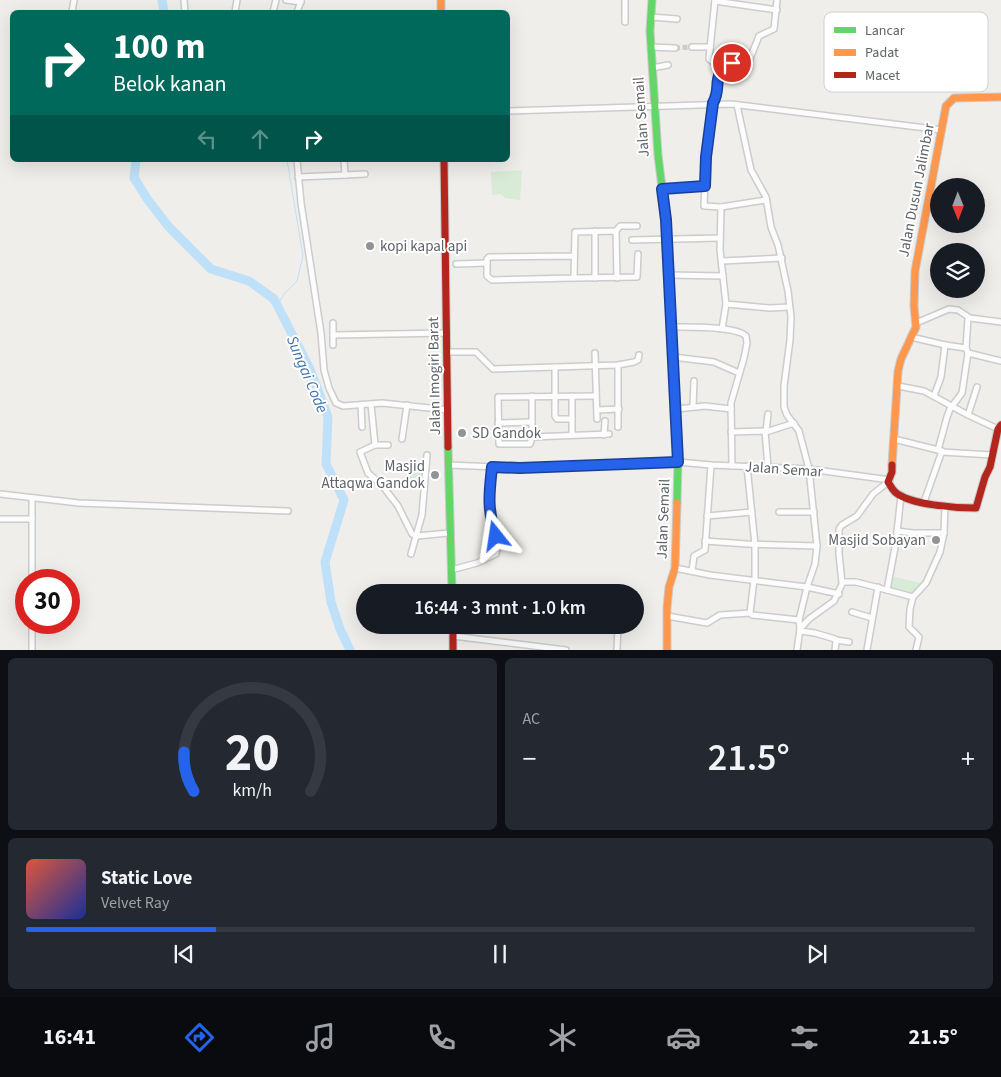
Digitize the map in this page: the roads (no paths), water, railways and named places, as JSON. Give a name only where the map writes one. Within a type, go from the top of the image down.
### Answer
[{"type":"street","points":[[286,0],[301,1]]},
{"type":"street","points":[[625,0],[625,22]]},
{"type":"street","name":"Jalan Semail","points":[[652,0],[650,17],[654,105],[667,238],[678,462],[677,526],[674,568],[667,616],[667,650]]},
{"type":"street","points":[[766,200],[721,207],[704,206],[706,157],[713,103],[717,97],[719,75],[732,63],[749,61],[759,36],[774,29],[777,0]]},
{"type":"street","points":[[723,70],[710,60],[715,1],[747,3],[777,10]]},
{"type":"street","points":[[650,17],[677,19]]},
{"type":"street","points":[[651,47],[675,48]]},
{"type":"street","points":[[692,47],[710,48]]},
{"type":"street","points":[[652,68],[668,65]]},
{"type":"street","name":"Jalan Dusun Jalimbar","points":[[889,481],[892,476],[898,371],[916,323],[914,306],[915,271],[946,106],[952,99],[1001,97]]},
{"type":"street","points":[[510,111],[713,103],[737,104],[942,130]]},
{"type":"street","points":[[737,104],[751,170],[765,194],[771,227],[782,258],[791,317],[784,386],[784,407],[787,415],[799,432],[809,469],[814,512],[817,546],[815,564],[807,587],[797,650]]},
{"type":"street","points":[[297,162],[303,221],[321,334],[322,352],[331,394],[338,405],[343,406],[371,404],[407,405],[448,410]]},
{"type":"street","points":[[344,162],[345,174]]},
{"type":"street","name":"Jalan Imogiri Barat","points":[[444,162],[452,264],[448,333],[448,465],[452,584]]},
{"type":"street","points":[[298,177],[365,174]]},
{"type":"street","points":[[662,189],[705,186]]},
{"type":"street","points":[[721,207],[720,238],[726,304],[722,329]]},
{"type":"street","points":[[617,278],[616,231],[620,226],[637,226]]},
{"type":"street","points":[[595,231],[595,278]]},
{"type":"street","points":[[574,278],[575,232],[616,231]]},
{"type":"street","points":[[632,240],[720,238]]},
{"type":"street","points":[[574,256],[489,257],[487,259],[487,276],[492,280],[637,277],[638,254]]},
{"type":"street","points":[[722,261],[782,258]]},
{"type":"street","points":[[452,264],[487,264]]},
{"type":"street","points":[[668,275],[723,276]]},
{"type":"street","points":[[726,304],[770,308],[789,307]]},
{"type":"street","points":[[916,323],[949,309],[958,310],[968,318],[1001,322]]},
{"type":"street","points":[[924,502],[940,451],[947,417],[962,393],[967,351],[968,318]]},
{"type":"street","points":[[333,323],[333,345]]},
{"type":"street","points":[[672,327],[722,329],[746,336],[747,343],[731,408],[732,466]]},
{"type":"street","points":[[333,335],[448,333]]},
{"type":"street","points":[[911,337],[1001,361]]},
{"type":"street","points":[[934,396],[941,377],[945,345]]},
{"type":"street","points":[[448,352],[477,352],[493,369],[618,365],[634,362],[638,360],[639,355]]},
{"type":"street","points":[[595,353],[597,419]]},
{"type":"street","points":[[673,357],[714,362],[739,373]]},
{"type":"street","points":[[618,365],[618,427]]},
{"type":"street","points":[[555,367],[556,418],[572,419]]},
{"type":"street","points":[[693,406],[694,381]]},
{"type":"street","points":[[800,626],[834,601],[839,594],[842,583],[839,528],[858,516],[873,494],[889,481],[895,492],[924,502],[945,506],[978,507],[1000,428],[968,415],[924,391],[898,386]]},
{"type":"street","points":[[968,415],[976,388]]},
{"type":"street","points":[[532,396],[531,444],[499,444],[498,398],[532,396],[596,396]]},
{"type":"street","points":[[572,396],[572,435]]},
{"type":"street","points":[[371,404],[375,445]]},
{"type":"street","points":[[361,405],[362,427]]},
{"type":"street","points":[[402,439],[407,405]]},
{"type":"street","points":[[676,409],[693,406],[731,408]]},
{"type":"street","points":[[597,410],[619,409]]},
{"type":"street","points":[[768,414],[766,432],[768,467]]},
{"type":"street","points":[[532,437],[607,434],[605,421]]},
{"type":"street","points":[[498,423],[532,422]]},
{"type":"street","points":[[731,432],[764,430],[766,432],[794,423]]},
{"type":"street","points":[[894,439],[940,451],[992,456]]},
{"type":"street","points":[[388,445],[375,445],[360,453],[368,473],[381,484],[401,511],[412,534],[417,536],[449,533]]},
{"type":"street","points":[[410,554],[422,515],[427,455]]},
{"type":"street","name":"Jalan Semar","points":[[448,465],[520,468],[678,462],[809,469],[889,481]]},
{"type":"street","points":[[692,571],[694,556],[705,550],[710,465]]},
{"type":"street","points":[[747,466],[755,545],[754,580],[750,613]]},
{"type":"street","points":[[451,570],[478,563],[496,554],[498,545],[489,511],[492,467]]},
{"type":"street","points":[[0,494],[79,502],[288,511]]},
{"type":"street","points":[[887,590],[901,494]]},
{"type":"street","points":[[32,498],[32,569]]},
{"type":"street","points":[[916,650],[918,637],[908,624],[913,597],[926,583],[940,552],[944,533],[945,506]]},
{"type":"street","points":[[707,516],[752,512]]},
{"type":"street","points":[[779,512],[814,512]]},
{"type":"street","points":[[0,518],[32,519]]},
{"type":"street","points":[[897,530],[913,533],[944,533]]},
{"type":"street","points":[[705,541],[755,545],[817,546]]},
{"type":"street","points":[[674,568],[710,575],[807,587],[839,594]]},
{"type":"street","points":[[842,583],[850,581],[913,597]]},
{"type":"street","points":[[867,650],[878,587]]},
{"type":"street","points":[[852,612],[872,618]]},
{"type":"street","points":[[667,616],[707,622],[720,615],[750,613],[754,616],[800,626],[836,640],[848,642]]},
{"type":"street","points":[[32,634],[32,650]]},
{"type":"street","points":[[617,650],[618,634]]},
{"type":"street","points":[[453,650],[453,636],[566,650]]},
{"type":"street","points":[[835,650],[836,640]]},
{"type":"waterway","name":"Sungai Code","points":[[162,0],[164,10]]},
{"type":"waterway","name":"Sungai Code","points":[[136,162],[134,178],[148,200],[168,226],[211,269],[249,281],[274,299],[310,369],[328,417],[326,464],[344,500],[325,562],[331,602],[340,629],[350,650]]},
{"type":"waterway","points":[[277,306],[284,294],[297,281],[303,256],[287,162]]},
{"type":"tunnel","points":[[675,48],[692,47]]},
{"type":"place","name":"kopi kapal api","points":[[370,246]]},
{"type":"place","name":"SD Gandok","points":[[462,433]]},
{"type":"place","name":"Masjid Attaqwa Gandok","points":[[435,475]]},
{"type":"place","name":"Masjid Sobayan","points":[[936,540]]}]
